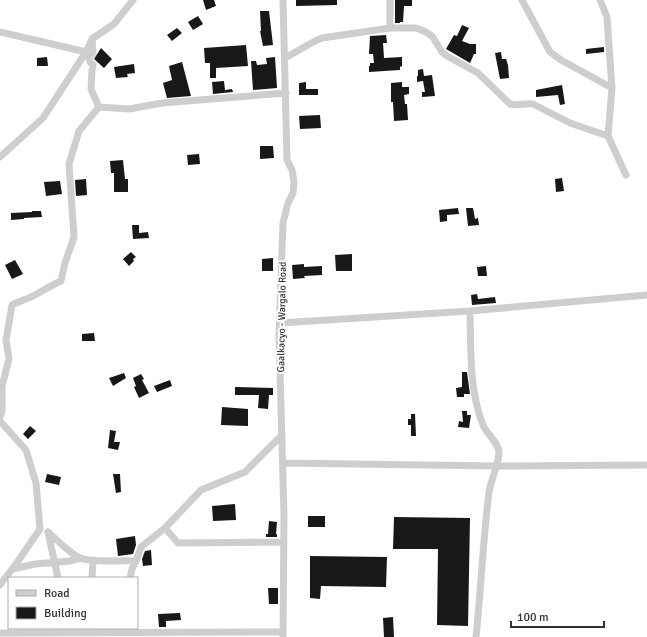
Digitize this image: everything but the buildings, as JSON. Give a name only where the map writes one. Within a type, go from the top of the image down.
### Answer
[{"type":"street","points":[[0,157],[43,118],[86,52],[92,39],[114,24],[133,0]]},
{"type":"street","name":"Gaalkacyo - Wargalo Road","points":[[283,634],[284,542],[280,323],[283,223],[288,203],[293,193],[294,182],[292,170],[287,160],[284,0]]},
{"type":"street","points":[[390,0],[390,28]]},
{"type":"street","points":[[522,0],[550,52],[561,60],[612,88]]},
{"type":"street","points":[[600,0],[607,17],[612,88],[608,136],[626,175]]},
{"type":"street","points":[[285,58],[322,38],[390,28],[416,28],[432,36],[442,52],[478,73],[510,104],[515,106],[528,103],[533,104],[570,123],[608,136]]},
{"type":"street","points":[[0,32],[86,52]]},
{"type":"street","points":[[92,39],[93,53],[89,57],[90,62],[93,65],[91,88],[100,107]]},
{"type":"street","points":[[100,107],[129,110],[162,103],[286,93]]},
{"type":"street","points":[[0,416],[2,412],[4,379],[9,359],[6,340],[12,305],[18,301],[35,295],[61,280],[74,237],[69,164],[79,131],[100,107]]},
{"type":"street","points":[[280,323],[470,311],[647,296]]},
{"type":"street","points":[[470,311],[473,384],[483,425],[497,446],[499,453],[490,490],[476,637]]},
{"type":"street","points":[[0,421],[26,450],[36,483],[40,529],[13,569],[0,585]]},
{"type":"street","points":[[130,577],[132,568],[141,546],[165,528],[201,490],[245,472],[282,435]]},
{"type":"street","points":[[283,463],[496,466],[647,464]]},
{"type":"street","points":[[165,528],[178,542],[284,542]]},
{"type":"street","points":[[40,529],[48,532],[66,549],[81,558]]},
{"type":"street","points":[[48,532],[58,577]]},
{"type":"street","points":[[13,569],[36,564],[81,558],[93,560],[136,561]]},
{"type":"street","points":[[92,577],[93,560]]},
{"type":"street","points":[[0,632],[94,630],[283,634]]}]
